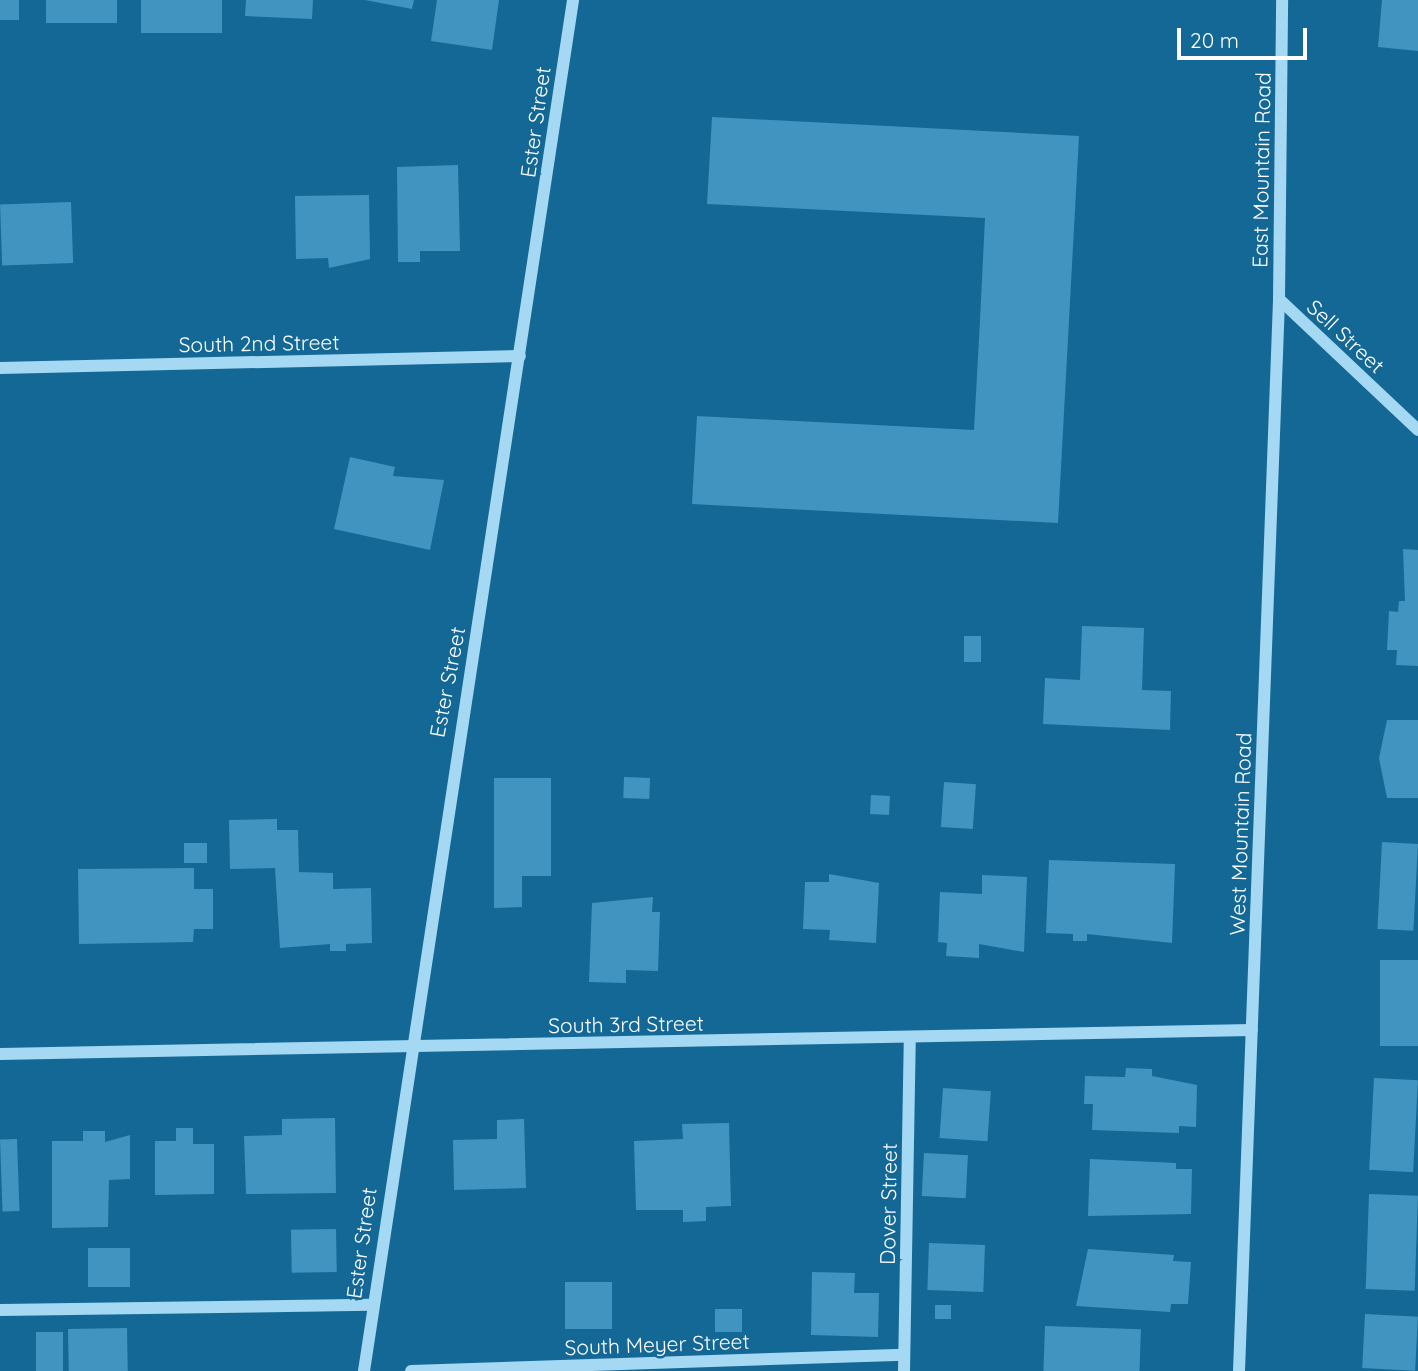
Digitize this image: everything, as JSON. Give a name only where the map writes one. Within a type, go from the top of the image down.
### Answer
[{"type":"street","name":"Ester Street","points":[[363,1371],[409,1047],[520,356],[573,0]]},
{"type":"street","name":"East Mountain Road","points":[[1279,299],[1282,0]]},
{"type":"street","name":"Sell Street","points":[[1279,299],[1418,430]]},
{"type":"street","name":"West Mountain Road","points":[[1239,1371],[1279,299]]},
{"type":"street","name":"South 2nd Street","points":[[0,368],[520,356]]},
{"type":"street","name":"South 3rd Street","points":[[0,1054],[1252,1031]]},
{"type":"street","name":"Dover Street","points":[[904,1371],[910,1037]]},
{"type":"street","points":[[0,1310],[371,1305]]},
{"type":"street","name":"South Meyer Street","points":[[411,1371],[904,1355]]},
{"type":"building","points":[[0,0],[19,0],[19,20],[0,20]]},
{"type":"building","points":[[46,0],[117,0],[117,23],[46,23]]},
{"type":"building","points":[[141,0],[222,0],[222,33],[141,33]]},
{"type":"building","points":[[246,0],[313,0],[312,19],[245,16]]},
{"type":"building","points":[[365,0],[414,0],[412,9]]},
{"type":"building","points":[[437,0],[499,0],[492,50],[431,41]]},
{"type":"building","points":[[1382,0],[1418,0],[1418,51],[1378,47]]},
{"type":"building","points":[[712,117],[1079,136],[1058,523],[692,504],[697,416],[974,430],[980,320],[985,218],[707,204]]},
{"type":"building","points":[[458,165],[460,251],[420,251],[420,262],[398,262],[397,167]]},
{"type":"building","points":[[369,195],[370,259],[329,268],[328,258],[296,259],[295,196]]},
{"type":"building","points":[[71,202],[73,263],[2,265],[0,204]]},
{"type":"building","points":[[350,457],[395,467],[393,476],[444,480],[430,550],[334,529]]},
{"type":"building","points":[[1403,549],[1418,550],[1418,666],[1396,665],[1397,650],[1387,650],[1389,611],[1398,612],[1399,601],[1405,601]]},
{"type":"building","points":[[1082,626],[1144,628],[1142,690],[1171,691],[1170,730],[1043,724],[1045,678],[1080,680]]},
{"type":"building","points":[[964,636],[981,636],[981,662],[964,662]]},
{"type":"building","points":[[1387,720],[1418,720],[1418,798],[1387,798],[1379,758]]},
{"type":"building","points":[[624,777],[650,778],[649,799],[623,798]]},
{"type":"building","points":[[494,778],[551,778],[551,876],[522,876],[522,907],[494,908]]},
{"type":"building","points":[[944,782],[976,784],[973,829],[941,827]]},
{"type":"building","points":[[871,795],[890,796],[889,815],[870,814]]},
{"type":"building","points":[[277,819],[277,830],[298,830],[299,872],[333,873],[333,889],[371,888],[372,943],[346,944],[346,951],[330,951],[330,944],[280,948],[275,868],[230,869],[229,820]]},
{"type":"building","points":[[1382,842],[1418,844],[1413,931],[1377,929]]},
{"type":"building","points":[[184,843],[207,843],[207,863],[184,863]]},
{"type":"building","points":[[1049,860],[1175,864],[1172,943],[1087,934],[1087,941],[1073,941],[1073,934],[1046,933]]},
{"type":"building","points":[[194,868],[194,889],[213,889],[213,929],[194,929],[193,942],[79,944],[78,869]]},
{"type":"building","points":[[829,874],[879,883],[876,943],[829,940],[830,930],[803,929],[805,882],[829,882]]},
{"type":"building","points":[[982,875],[1027,877],[1024,952],[979,944],[979,958],[946,956],[947,943],[938,942],[940,892],[982,894]]},
{"type":"building","points":[[653,897],[652,912],[660,912],[658,971],[626,970],[626,983],[589,982],[592,903]]},
{"type":"building","points":[[1380,960],[1418,960],[1418,1046],[1380,1046]]},
{"type":"building","points":[[1126,1068],[1152,1069],[1152,1076],[1197,1085],[1196,1127],[1179,1126],[1179,1133],[1092,1130],[1093,1104],[1084,1104],[1085,1076],[1125,1077]]},
{"type":"building","points":[[1374,1078],[1418,1080],[1413,1172],[1369,1170]]},
{"type":"building","points":[[943,1088],[991,1091],[987,1141],[940,1138]]},
{"type":"building","points":[[335,1118],[336,1193],[246,1194],[244,1136],[282,1135],[282,1119]]},
{"type":"building","points":[[524,1119],[526,1188],[454,1190],[453,1140],[497,1139],[497,1120]]},
{"type":"building","points":[[729,1123],[731,1206],[706,1207],[706,1221],[683,1222],[683,1210],[636,1210],[634,1141],[683,1139],[682,1124]]},
{"type":"building","points":[[176,1128],[193,1128],[193,1144],[214,1144],[214,1194],[155,1195],[155,1141],[176,1141]]},
{"type":"building","points":[[83,1131],[105,1131],[105,1142],[130,1135],[130,1179],[109,1180],[108,1227],[52,1228],[52,1141],[83,1141]]},
{"type":"building","points":[[17,1139],[20,1211],[3,1212],[0,1140]]},
{"type":"building","points":[[924,1153],[968,1155],[966,1198],[922,1196]]},
{"type":"building","points":[[1090,1159],[1176,1163],[1176,1169],[1192,1169],[1191,1214],[1088,1216]]},
{"type":"building","points":[[1369,1194],[1418,1196],[1415,1291],[1366,1289]]},
{"type":"building","points":[[336,1229],[337,1272],[292,1273],[291,1230]]},
{"type":"building","points":[[929,1243],[985,1245],[983,1292],[927,1290]]},
{"type":"building","points":[[88,1248],[130,1248],[130,1287],[88,1287]]},
{"type":"building","points":[[1088,1249],[1174,1255],[1173,1261],[1191,1262],[1188,1304],[1171,1304],[1170,1312],[1076,1306]]},
{"type":"building","points":[[812,1272],[855,1273],[854,1293],[879,1293],[878,1337],[811,1335]]},
{"type":"building","points":[[565,1282],[612,1282],[612,1329],[565,1329]]},
{"type":"building","points":[[935,1305],[951,1305],[951,1319],[935,1319]]},
{"type":"building","points":[[715,1309],[742,1309],[742,1332],[715,1332]]},
{"type":"building","points":[[1365,1314],[1418,1317],[1415,1371],[1362,1368]]},
{"type":"building","points":[[1045,1326],[1141,1329],[1139,1371],[1043,1371]]},
{"type":"building","points":[[127,1328],[128,1371],[69,1371],[68,1329]]},
{"type":"building","points":[[36,1332],[63,1332],[63,1371],[36,1371]]}]
